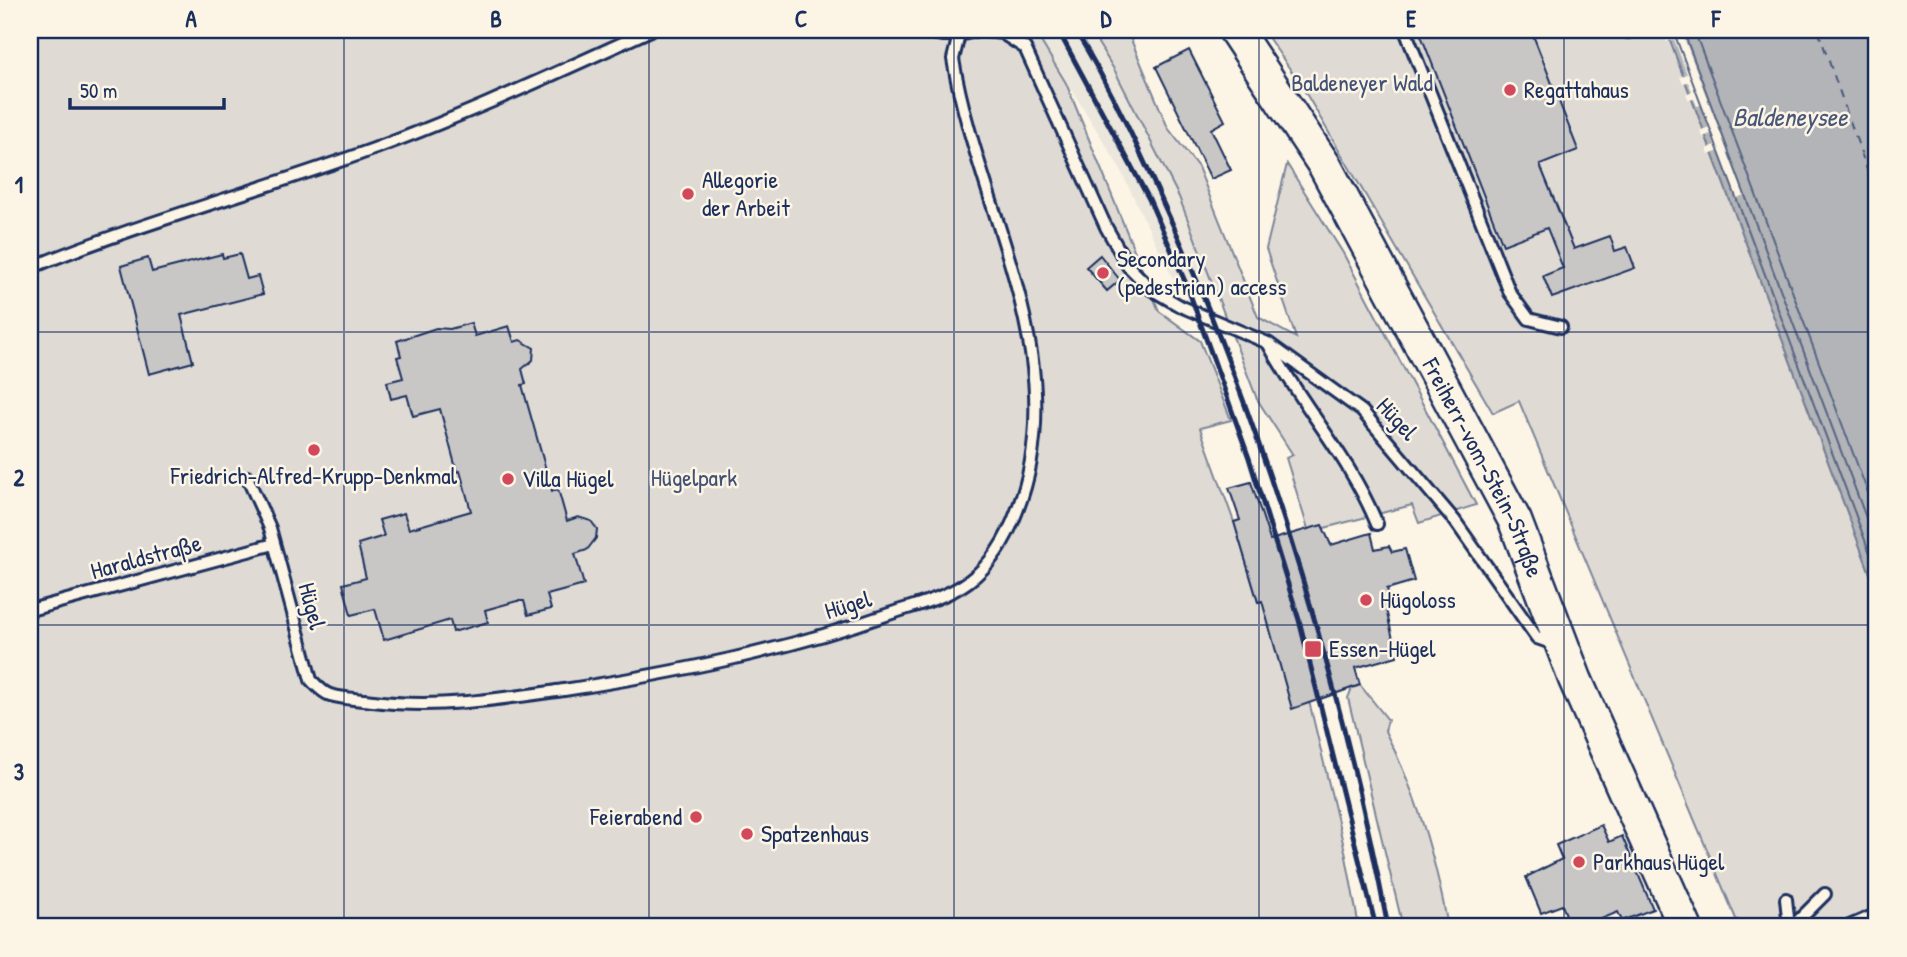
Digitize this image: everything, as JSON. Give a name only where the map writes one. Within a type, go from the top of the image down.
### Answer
[{"type":"main road","name":"Freiherr-vom-Stein-Straße","points":[[1236,30],[1325,166],[1504,499],[1563,646],[1685,927]]},
{"type":"lane","points":[[30,268],[135,227],[418,133],[551,78],[651,30]]},
{"type":"lane","name":"Hügel","points":[[919,30],[942,35],[959,35],[979,30],[1002,33],[1025,48],[1106,227],[1128,266],[1151,289],[1172,302],[1268,343],[1362,411],[1455,521],[1537,638],[1563,646]]},
{"type":"lane","points":[[1405,30],[1510,293],[1529,319],[1561,327]]},
{"type":"lane","name":"Hügel","points":[[247,477],[274,544],[311,680],[327,695],[405,704],[496,699],[616,682],[720,661],[862,624],[941,596],[967,582],[992,558],[1017,511],[1034,455],[1037,396],[1027,331],[955,71],[953,60],[959,35]]},
{"type":"lane","points":[[1268,343],[1286,377],[1342,453],[1362,486],[1377,524]]},
{"type":"lane","name":"Haraldstraße","points":[[30,610],[274,544]]},
{"type":"lane","points":[[1790,927],[1825,894]]},
{"type":"lane","points":[[1786,899],[1790,927]]},
{"type":"lane","points":[[1847,927],[1877,914]]},
{"type":"shaded area","points":[[1035,30],[1090,30],[1115,71],[1179,197],[1220,301],[1173,279],[1118,165]]},
{"type":"green space","name":"Hügelpark","points":[[30,30],[1034,30],[1066,83],[1159,311],[1200,341],[1231,420],[1200,428],[1234,522],[1258,602],[1262,601],[1309,701],[1345,851],[1359,927],[30,927]]},
{"type":"green space","points":[[1090,30],[1127,30],[1168,128],[1198,167],[1258,317],[1296,338],[1266,249],[1287,164],[1343,253],[1476,505],[1419,523],[1412,505],[1309,532],[1286,458],[1293,455],[1257,399],[1179,197],[1115,71]]},
{"type":"green space","name":"Baldeneyer Wald","points":[[1263,30],[1666,30],[1877,592],[1877,927],[1749,927],[1736,919],[1519,401],[1493,413],[1301,85]]},
{"type":"green space","points":[[1360,685],[1388,720],[1385,731],[1407,778],[1424,827],[1448,927],[1403,927],[1348,698],[1352,688]]},
{"type":"water","name":"Baldeneysee","points":[[1666,30],[1877,30],[1877,592]]},
{"type":"pier","points":[[1670,30],[1681,30],[1744,195],[1737,198],[1719,151],[1709,155],[1707,149],[1717,144],[1713,133],[1703,137],[1700,131],[1709,127],[1701,105],[1697,106],[1694,99],[1689,100],[1686,94],[1692,91],[1688,82],[1683,83],[1680,77],[1687,74],[1674,39],[1667,42],[1664,36],[1671,33]]},
{"type":"building","points":[[1419,30],[1531,30],[1578,150],[1540,165],[1574,249],[1610,236],[1615,251],[1627,247],[1635,268],[1552,298],[1543,276],[1563,268],[1547,228],[1503,245]]},
{"type":"building","points":[[1189,50],[1225,121],[1211,129],[1231,170],[1211,179],[1156,67]]},
{"type":"building","points":[[222,254],[223,258],[240,254],[247,279],[258,276],[263,294],[181,315],[193,362],[149,374],[121,266],[148,258],[152,272]]},
{"type":"building","name":"Secondary (pedestrian) access","points":[[1100,255],[1120,280],[1107,291],[1086,267]]},
{"type":"building","name":"Villa Hügel","points":[[471,323],[475,336],[509,326],[514,342],[520,340],[534,348],[533,360],[522,369],[526,384],[522,385],[552,491],[558,489],[567,521],[578,517],[591,521],[597,529],[596,538],[587,550],[575,554],[584,585],[547,595],[551,609],[528,615],[524,601],[517,601],[485,610],[488,622],[453,632],[450,620],[384,640],[375,609],[351,615],[343,584],[366,578],[358,544],[384,536],[379,520],[404,513],[409,529],[471,511],[440,409],[413,416],[407,395],[391,399],[387,382],[403,378],[397,357],[401,356],[397,341],[436,328],[450,329]]},
{"type":"building","points":[[1251,482],[1270,540],[1322,525],[1331,545],[1371,533],[1375,549],[1389,546],[1392,552],[1405,549],[1414,581],[1387,589],[1390,599],[1384,601],[1397,656],[1355,668],[1360,685],[1292,709],[1262,601],[1258,602],[1234,522],[1240,520],[1229,488]]},
{"type":"building","points":[[1601,825],[1609,842],[1622,836],[1653,909],[1622,921],[1618,912],[1582,927],[1571,927],[1562,905],[1541,913],[1526,877],[1562,859],[1556,845]]},
{"type":"ferry route","points":[[1818,30],[1877,198]]},
{"type":"railway","points":[[1058,30],[1149,199],[1187,286],[1249,458],[1299,620],[1376,927]]},
{"type":"railway","points":[[1075,30],[1117,104],[1154,182],[1211,316],[1243,401],[1273,487],[1327,663],[1350,752],[1388,927]]},
{"type":"place","name":"Regattahaus","points":[[1510,90]]},
{"type":"place","name":"Allegorie der Arbeit","points":[[688,194]]},
{"type":"place","name":"Secondary (pedestrian) access","points":[[1103,273]]},
{"type":"place","name":"Friedrich-Alfred-Krupp-Denkmal","points":[[314,450]]},
{"type":"place","name":"Villa Hügel","points":[[508,479]]},
{"type":"place","name":"Hügoloss","points":[[1366,600]]},
{"type":"place","name":"Essen-Hügel","points":[[1313,649]]},
{"type":"place","name":"Feierabend","points":[[696,817]]},
{"type":"place","name":"Spatzenhaus","points":[[747,834]]},
{"type":"place","name":"Parkhaus Hügel","points":[[1579,862]]}]
